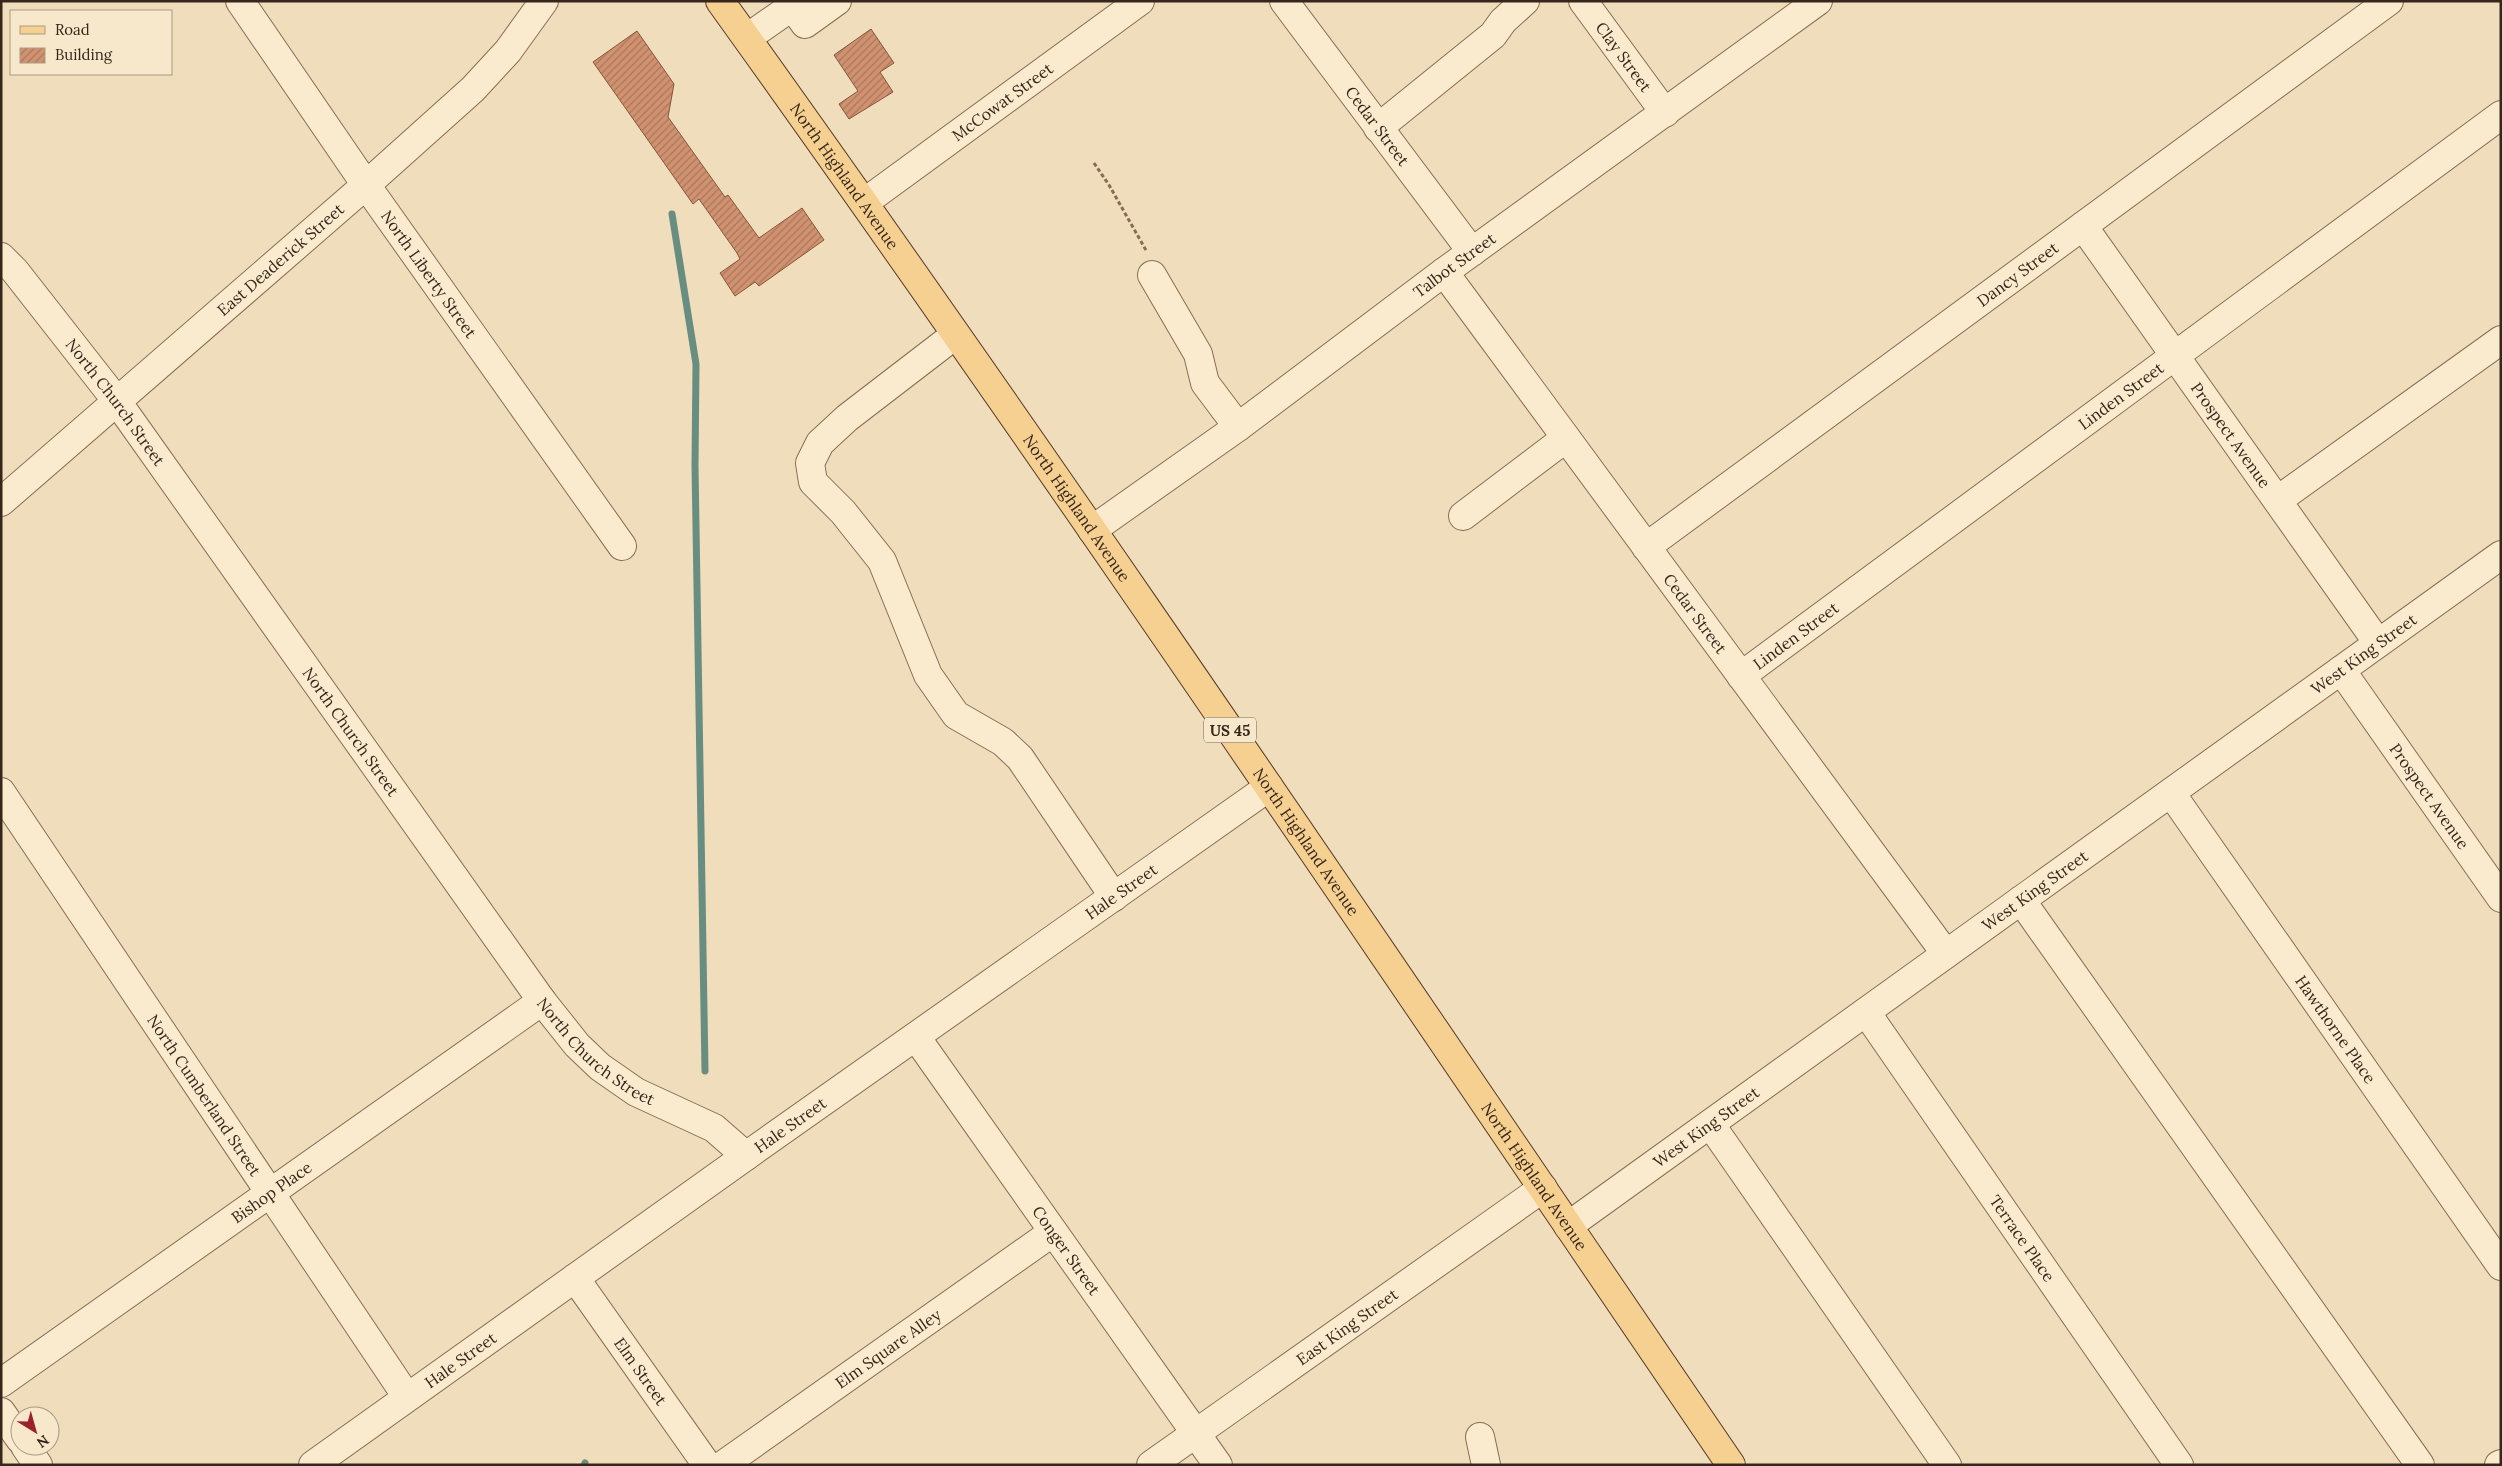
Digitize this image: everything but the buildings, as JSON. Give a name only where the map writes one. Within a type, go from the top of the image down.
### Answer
[{"type":"main road","name":"North Highland Avenue","points":[[720,1],[865,202],[955,335],[1092,530],[1731,1465]]},
{"type":"street","name":"North Liberty Street","points":[[240,1],[366,185],[622,546]]},
{"type":"street","name":"East Deaderick Street","points":[[1,502],[116,400],[366,185],[473,89],[508,51],[544,1]]},
{"type":"street","points":[[747,38],[794,3],[806,24],[836,1]]},
{"type":"street","name":"McCowat Street","points":[[865,202],[1140,1]]},
{"type":"street","name":"Cedar Street","points":[[1284,1],[1472,252]]},
{"type":"street","points":[[1378,128],[1493,35],[1503,21],[1525,1]]},
{"type":"street","name":"Clay Street","points":[[1583,1],[1665,113]]},
{"type":"street","name":"Talbot Street","points":[[1092,530],[1238,427],[1444,272],[1818,1]]},
{"type":"street","name":"Dancy Street","points":[[1646,547],[2389,1]]},
{"type":"street","name":"Linden Street","points":[[1741,676],[2501,115]]},
{"type":"street","name":"Prospect Avenue","points":[[2083,226],[2378,643]]},
{"type":"street","name":"North Church Street","points":[[1,257],[15,271],[116,400],[542,1001],[577,1045],[600,1067],[636,1092],[714,1128],[746,1156]]},
{"type":"street","name":"Cedar Street","points":[[1444,272],[1946,954]]},
{"type":"street","points":[[1152,275],[1198,354],[1206,383],[1238,427]]},
{"type":"street","points":[[955,335],[847,418],[820,442],[810,463],[813,482],[843,512],[882,561],[928,675],[956,715],[1003,742],[1020,758],[1114,897]]},
{"type":"street","points":[[2278,500],[2501,340]]},
{"type":"street","points":[[1463,516],[1566,438]]},
{"type":"street","name":"West King Street","points":[[1568,1226],[2501,555]]},
{"type":"street","name":"Prospect Avenue","points":[[2340,670],[2501,898]]},
{"type":"street","name":"Hale Street","points":[[313,1465],[746,1156],[1269,787]]},
{"type":"street","name":"North Cumberland Street","points":[[1,792],[407,1397]]},
{"type":"street","name":"Hawthorne Place","points":[[2171,792],[2501,1266]]},
{"type":"street","points":[[2021,900],[2420,1465]]},
{"type":"street","name":"Bishop Place","points":[[1,1383],[542,1001]]},
{"type":"street","name":"Terrace Place","points":[[1866,1012],[2179,1465]]},
{"type":"street","name":"Conger Street","points":[[916,1037],[1218,1465]]},
{"type":"street","points":[[1711,1125],[1947,1465]]},
{"type":"street","name":"East King Street","points":[[1151,1465],[1543,1188]]},
{"type":"street","name":"Elm Square Alley","points":[[723,1465],[1053,1232]]},
{"type":"street","name":"Elm Street","points":[[575,1278],[707,1465]]},
{"type":"street","points":[[1,1412],[10,1424]]},
{"type":"street","points":[[1480,1437],[1486,1465]]},
{"type":"path","points":[[1094,163],[1109,184],[1147,251],[1152,275]]},
{"type":"waterway","points":[[672,214],[696,364],[695,466],[705,1071]]}]
